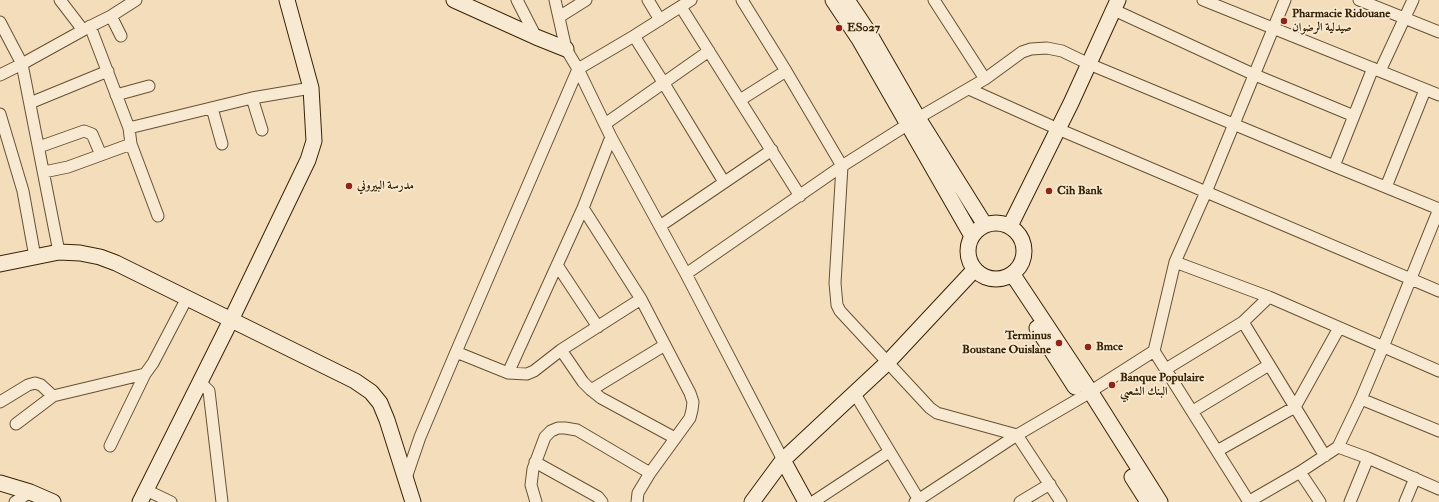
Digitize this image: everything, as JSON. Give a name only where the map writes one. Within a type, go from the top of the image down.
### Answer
[{"type":"street","points":[[60,0],[87,28],[108,71],[129,128],[131,144],[158,216]]},
{"type":"street","points":[[0,75],[111,16],[136,0]]},
{"type":"street","points":[[171,502],[143,496],[231,320],[308,160],[314,141],[311,88],[287,0]]},
{"type":"street","points":[[454,0],[566,49]]},
{"type":"street","points":[[517,0],[536,37]]},
{"type":"street","points":[[555,0],[566,49],[578,69],[611,137],[686,274],[806,502]]},
{"type":"street","points":[[559,17],[586,0]]},
{"type":"street","points":[[648,0],[660,20]]},
{"type":"street","points":[[406,478],[420,437],[578,69],[691,0]]},
{"type":"street","points":[[742,0],[842,166],[835,283],[837,305],[840,312],[936,414],[1017,435],[1061,502]]},
{"type":"street","points":[[833,0],[913,121],[985,225]]},
{"type":"street","points":[[847,0],[869,33],[972,236]]},
{"type":"street","points":[[934,0],[985,79]]},
{"type":"street","points":[[1204,0],[1439,95]]},
{"type":"street","points":[[855,394],[917,501],[932,497],[1017,435],[1154,351],[1175,262],[1206,192],[1285,0]]},
{"type":"street","points":[[1359,0],[1439,32]]},
{"type":"street","points":[[1334,166],[1354,116],[1413,0]]},
{"type":"street","points":[[1010,226],[1058,129],[1116,5],[1255,75],[1354,116]]},
{"type":"street","points":[[681,6],[800,196]]},
{"type":"street","points":[[111,16],[121,36]]},
{"type":"street","points":[[0,22],[22,64],[59,252]]},
{"type":"street","points":[[634,36],[664,82],[724,182]]},
{"type":"street","points":[[686,274],[842,166],[913,121],[985,79],[1022,52],[1039,47],[1062,51],[1089,64],[1439,209],[1361,399],[1338,446],[1300,472],[1249,502],[1154,351]]},
{"type":"street","points":[[605,124],[708,51]]},
{"type":"street","points":[[30,103],[108,71]]},
{"type":"street","points":[[740,100],[786,71]]},
{"type":"street","points":[[116,95],[149,86]]},
{"type":"street","points":[[129,128],[252,98],[311,88]]},
{"type":"street","points":[[969,89],[1058,129],[1439,292]]},
{"type":"street","points":[[1386,187],[1425,90]]},
{"type":"street","points":[[252,98],[262,130]]},
{"type":"street","points":[[212,108],[222,144]]},
{"type":"street","points":[[0,114],[23,192],[35,257]]},
{"type":"street","points":[[39,147],[84,131],[92,134],[101,155]]},
{"type":"street","points":[[508,373],[583,208],[611,137]]},
{"type":"street","points":[[44,172],[68,167],[131,144]]},
{"type":"street","points":[[660,226],[772,150]]},
{"type":"street","points":[[583,208],[641,299],[690,393],[693,402],[690,418],[650,473],[638,494],[638,502]]},
{"type":"street","points":[[1002,223],[1010,226],[1017,232],[1022,240],[1024,259],[1020,268],[1009,277],[997,280],[980,276],[974,270],[968,253],[968,244],[972,236],[978,229],[985,225],[1002,223]]},
{"type":"street","points":[[0,264],[59,252],[80,253],[116,263],[355,381],[370,392],[380,403],[387,420],[412,500]]},
{"type":"street","points":[[1175,262],[1269,297],[1439,371]]},
{"type":"street","points":[[557,265],[598,327]]},
{"type":"street","points":[[752,502],[784,460],[888,362],[974,270]]},
{"type":"street","points":[[1009,277],[1086,394],[1160,502]]},
{"type":"street","points":[[1166,369],[1243,322],[1269,297]]},
{"type":"street","points":[[110,446],[145,374],[153,363],[187,298]]},
{"type":"street","points":[[456,352],[508,373],[520,375],[527,374],[534,371],[561,350],[641,299]]},
{"type":"street","points":[[1243,322],[1325,456]]},
{"type":"street","points":[[1217,451],[1295,407],[1339,328]]},
{"type":"street","points":[[591,390],[665,345]]},
{"type":"street","points":[[561,350],[583,382],[601,398],[675,438]]},
{"type":"street","points":[[1193,411],[1269,365]]},
{"type":"street","points":[[16,424],[53,396],[145,374]]},
{"type":"street","points":[[0,402],[35,382],[41,385],[53,396]]},
{"type":"street","points":[[200,382],[209,391],[222,502]]},
{"type":"street","points":[[1086,394],[1148,502]]},
{"type":"street","points":[[1361,399],[1439,431]]},
{"type":"street","points":[[536,502],[531,485],[531,476],[535,462],[545,437],[551,431],[558,428],[577,430],[650,473]]},
{"type":"street","points":[[1338,446],[1439,489]]},
{"type":"street","points":[[812,502],[889,452]]},
{"type":"street","points":[[1350,502],[1368,458]]},
{"type":"street","points":[[535,462],[598,497],[602,502]]},
{"type":"street","points":[[1300,472],[1320,502]]},
{"type":"street","points":[[1405,502],[1415,478]]},
{"type":"street","points":[[0,483],[30,492],[53,502]]},
{"type":"street","points":[[1020,502],[1050,484]]},
{"type":"street","points":[[15,502],[30,492]]},
{"type":"place","name":"Pharmacie Ridouane صيدلية الرضوان","points":[[1284,21]]},
{"type":"place","name":"ES027","points":[[839,28]]},
{"type":"place","name":"مدرسة البيروني","points":[[349,186]]},
{"type":"place","name":"Cih Bank","points":[[1049,191]]},
{"type":"place","name":"Terminus Boustane Ouislane","points":[[1059,343]]},
{"type":"place","name":"Bmce","points":[[1088,347]]},
{"type":"place","name":"Banque Populaire البنك الشعبي","points":[[1112,385]]}]
